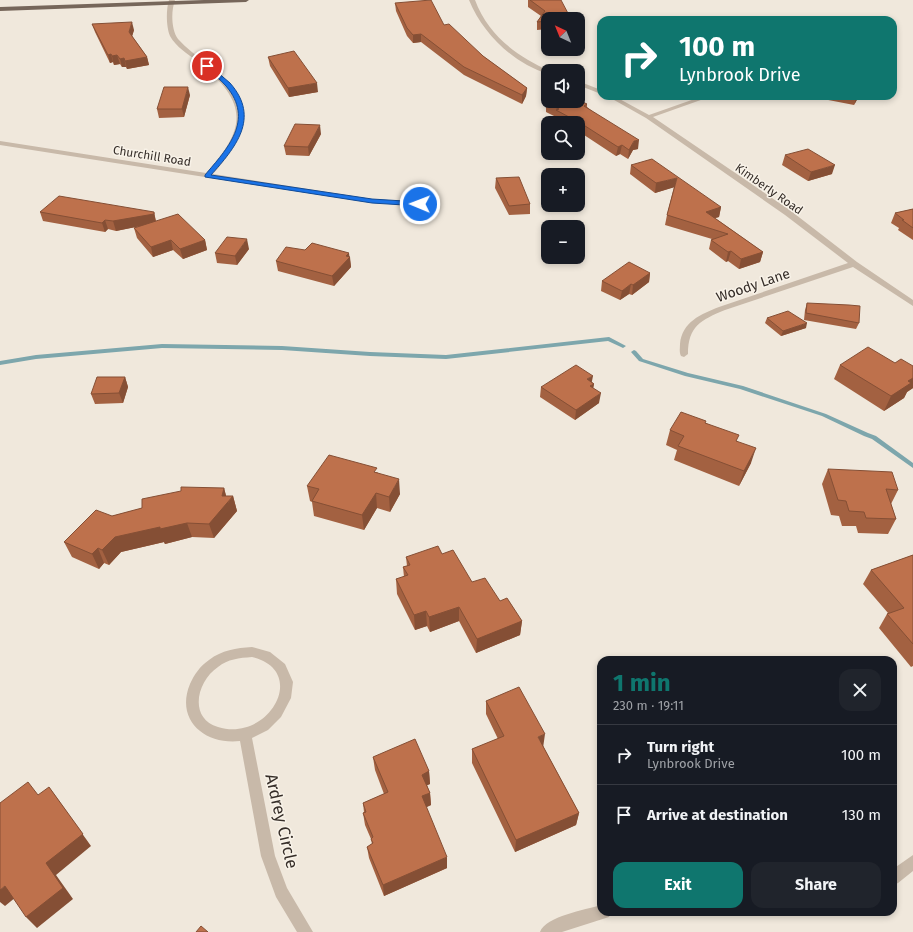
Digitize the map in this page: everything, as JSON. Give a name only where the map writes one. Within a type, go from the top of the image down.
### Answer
[{"type":"main road","points":[[0,9],[172,1],[246,0]]},
{"type":"street","points":[[472,0],[480,20],[508,49],[541,69]]},
{"type":"street","points":[[172,1],[171,30],[173,36],[178,43],[217,73],[236,96],[240,109],[241,121],[237,136],[229,151],[207,176]]},
{"type":"street","points":[[585,86],[597,90]]},
{"type":"street","name":"Kimberly Road","points":[[617,100],[648,117],[788,213],[854,264],[913,304]]},
{"type":"street","points":[[648,117],[697,100]]},
{"type":"street","name":"Churchill Road","points":[[0,143],[372,201],[420,204]]},
{"type":"street","name":"Woody Lane","points":[[684,354],[686,334],[691,326],[698,320],[725,308],[854,264]]},
{"type":"street","points":[[252,652],[266,656],[278,664],[285,675],[287,689],[284,703],[275,717],[262,728],[245,735],[229,737],[215,734],[203,727],[194,716],[191,704],[193,691],[199,678],[209,666],[221,658],[252,652]]},
{"type":"street","name":"Ardrey Circle","points":[[245,735],[268,856],[281,892],[306,932]]},
{"type":"street","points":[[897,875],[913,862]]},
{"type":"street","points":[[547,932],[564,923],[597,914]]},
{"type":"building","points":[[431,0],[444,25],[449,24],[483,56],[527,88],[522,95],[464,67],[421,34],[413,35],[407,28],[395,3]]},
{"type":"building","points":[[530,0],[561,0],[567,12],[544,12],[545,11]]},
{"type":"building","points":[[541,16],[541,22],[537,22]]},
{"type":"building","points":[[132,22],[129,32],[147,57],[125,61],[124,58],[120,59],[117,55],[108,55],[92,24]]},
{"type":"building","points":[[294,51],[317,83],[288,88],[268,57]]},
{"type":"building","points":[[164,87],[188,87],[182,109],[157,109]]},
{"type":"building","points":[[585,107],[639,140],[634,141],[629,150],[622,145],[618,147],[585,126],[585,116],[567,116],[556,110],[559,109],[557,108],[585,108]]},
{"type":"building","points":[[295,124],[320,125],[308,147],[284,146]]},
{"type":"building","points":[[808,149],[835,165],[811,172],[785,155]]},
{"type":"building","points":[[652,159],[721,207],[706,212],[763,252],[741,259],[731,251],[728,252],[711,240],[728,234],[667,215],[677,178],[656,183],[631,165]]},
{"type":"building","points":[[519,177],[530,204],[509,206],[496,178]]},
{"type":"building","points":[[59,196],[154,212],[154,214],[113,221],[105,220],[102,223],[40,212]]},
{"type":"building","points":[[913,209],[913,228],[895,213]]},
{"type":"building","points":[[178,214],[205,240],[180,249],[171,240],[151,247],[134,228]]},
{"type":"building","points":[[227,237],[247,239],[235,256],[215,253]]},
{"type":"building","points":[[312,243],[349,253],[346,256],[350,257],[332,276],[276,261],[286,247],[305,250]]},
{"type":"building","points":[[629,262],[650,273],[622,291],[602,281]]},
{"type":"building","points":[[807,303],[860,306],[859,323],[806,313]]},
{"type":"building","points":[[788,311],[807,323],[783,331],[767,318]]},
{"type":"building","points":[[868,347],[895,363],[901,359],[913,366],[913,378],[908,381],[911,383],[891,396],[840,365]]},
{"type":"building","points":[[576,365],[593,376],[587,379],[594,384],[590,386],[601,393],[576,410],[541,387]]},
{"type":"building","points":[[97,377],[125,377],[119,393],[91,394]]},
{"type":"building","points":[[681,412],[706,421],[705,423],[739,435],[736,441],[756,448],[744,471],[678,446],[684,436],[670,430]]},
{"type":"building","points":[[329,455],[377,468],[374,472],[399,479],[389,497],[376,493],[362,515],[312,501],[319,489],[307,486]]},
{"type":"building","points":[[828,469],[892,472],[898,490],[886,489],[896,519],[866,518],[864,512],[849,511],[846,501],[838,500]]},
{"type":"building","points":[[181,487],[224,488],[222,496],[233,496],[209,524],[187,523],[160,529],[160,527],[115,537],[102,550],[98,548],[92,554],[64,542],[96,510],[112,516],[142,508],[142,499],[181,491]]},
{"type":"building","points":[[438,546],[442,554],[453,550],[472,582],[485,578],[500,601],[507,598],[522,621],[477,639],[459,607],[429,617],[426,611],[414,615],[396,579],[408,575],[403,567],[410,565],[406,557]]},
{"type":"building","points":[[913,555],[913,644],[887,614],[904,608],[871,570]]},
{"type":"building","points":[[519,687],[545,734],[538,737],[579,813],[516,840],[472,749],[504,736],[486,701]]},
{"type":"building","points":[[415,739],[429,771],[422,775],[430,793],[422,796],[447,857],[383,885],[367,847],[373,843],[371,839],[373,837],[363,813],[366,812],[363,803],[388,792],[373,757]]},
{"type":"building","points":[[28,782],[38,795],[49,787],[83,834],[46,863],[63,888],[26,917],[5,886],[0,890],[0,803]]},
{"type":"building","points":[[201,926],[208,932],[196,932]]},
{"type":"waterway","points":[[0,363],[36,357],[162,346],[282,348],[446,357],[609,339],[623,346]]},
{"type":"waterway","points":[[634,352],[641,360],[687,375],[741,387],[824,415],[866,435],[874,437],[913,466]]},
{"type":"route","points":[[207,66],[217,73],[236,96],[240,109],[241,121],[237,136],[229,151],[207,176],[372,201],[396,204],[420,204]]}]
